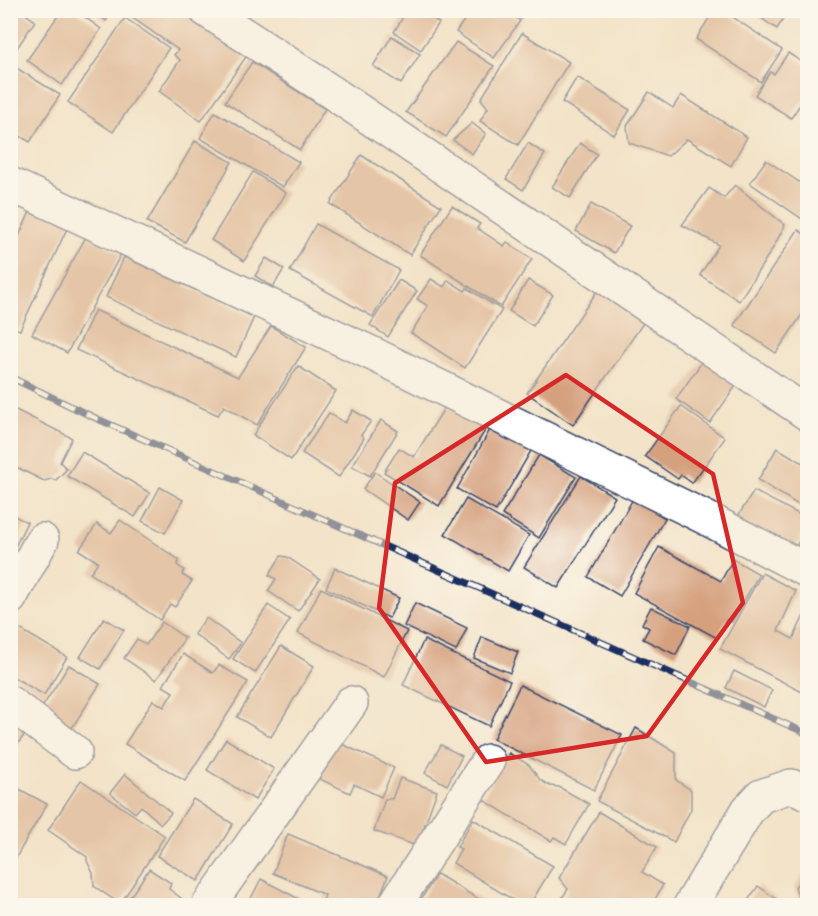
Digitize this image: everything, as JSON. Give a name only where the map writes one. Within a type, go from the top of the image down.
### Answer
[{"type":"street","points":[[206,10],[337,95],[807,414]]},
{"type":"street","points":[[10,184],[374,354],[706,518],[807,571]]},
{"type":"street","points":[[10,598],[42,540]]},
{"type":"street","points":[[10,703],[75,752]]},
{"type":"street","points":[[208,906],[351,703]]},
{"type":"street","points":[[394,906],[488,761]]},
{"type":"street","points":[[690,906],[754,803],[762,796],[791,786],[807,793]]},
{"type":"highlighted area","points":[[566,375],[713,474],[743,603],[647,736],[486,762],[379,608],[395,483]]},
{"type":"building","points":[[10,10],[20,10],[35,21],[13,54],[10,52]]},
{"type":"building","points":[[62,10],[75,10],[101,29],[62,85],[27,60]]},
{"type":"building","points":[[91,10],[113,10],[106,21]]},
{"type":"building","points":[[134,10],[181,10],[246,57],[201,121],[159,91],[180,60],[174,55],[178,50],[130,16]]},
{"type":"building","points":[[407,10],[420,10],[439,23],[421,50],[394,32]]},
{"type":"building","points":[[471,10],[505,10],[520,21],[494,58],[456,32]]},
{"type":"building","points":[[509,10],[527,10],[521,19]]},
{"type":"building","points":[[714,10],[722,10],[782,50],[761,82],[696,39]]},
{"type":"building","points":[[762,10],[789,10],[777,29],[758,16]]},
{"type":"building","points":[[125,18],[169,48],[113,132],[68,102]]},
{"type":"building","points":[[522,33],[569,62],[518,145],[480,121],[488,108],[481,99]]},
{"type":"building","points":[[392,36],[420,54],[401,84],[373,66]]},
{"type":"building","points":[[456,42],[494,66],[446,137],[406,112]]},
{"type":"building","points":[[788,53],[808,66],[808,93],[791,118],[755,95],[770,72],[774,74]]},
{"type":"building","points":[[252,62],[325,109],[300,150],[225,102]]},
{"type":"building","points":[[10,64],[60,95],[30,142],[10,130]]},
{"type":"building","points":[[577,77],[630,110],[614,135],[562,102]]},
{"type":"building","points":[[649,92],[673,108],[681,95],[747,137],[731,166],[687,139],[668,156],[629,143],[627,126]]},
{"type":"building","points":[[215,112],[299,162],[283,187],[200,138]]},
{"type":"building","points":[[472,123],[486,134],[472,154],[453,140]]},
{"type":"building","points":[[195,141],[232,162],[185,242],[147,222]]},
{"type":"building","points":[[528,143],[545,154],[523,190],[506,179]]},
{"type":"building","points":[[580,143],[597,154],[570,198],[552,187]]},
{"type":"building","points":[[361,155],[441,206],[410,255],[330,204]]},
{"type":"building","points":[[766,160],[808,188],[808,223],[750,183]]},
{"type":"building","points":[[253,172],[286,193],[244,261],[211,240]]},
{"type":"building","points":[[735,185],[785,225],[739,301],[700,275],[719,245],[682,225],[709,188],[724,198]]},
{"type":"building","points":[[591,204],[630,226],[614,253],[576,231]]},
{"type":"building","points":[[33,205],[70,222],[20,330],[10,326],[10,256]]},
{"type":"building","points":[[452,206],[480,224],[477,228],[504,246],[507,242],[532,259],[501,307],[420,255]]},
{"type":"building","points":[[316,224],[399,270],[373,317],[290,271]]},
{"type":"building","points":[[798,230],[808,236],[808,306],[776,353],[734,325]]},
{"type":"building","points":[[87,235],[121,254],[67,353],[32,334]]},
{"type":"building","points":[[124,257],[254,317],[236,357],[106,297]]},
{"type":"building","points":[[266,258],[284,269],[273,287],[255,276]]},
{"type":"building","points":[[431,279],[444,287],[448,280],[465,291],[467,288],[502,310],[465,368],[411,333],[428,306],[417,299]]},
{"type":"building","points":[[399,280],[417,291],[388,337],[370,325]]},
{"type":"building","points":[[528,280],[553,295],[533,326],[509,311]]},
{"type":"building","points":[[602,284],[648,316],[573,425],[527,393]]},
{"type":"building","points":[[95,310],[238,377],[271,326],[306,347],[257,425],[224,406],[218,415],[76,350]]},
{"type":"building","points":[[706,356],[740,380],[710,423],[676,399]]},
{"type":"building","points":[[298,366],[336,391],[291,460],[253,435]]},
{"type":"building","points":[[446,405],[486,429],[439,506],[384,472],[399,448],[414,457]]},
{"type":"building","points":[[681,406],[725,438],[692,483],[681,475],[678,479],[645,456]]},
{"type":"building","points":[[10,407],[72,438],[60,462],[67,469],[56,480],[44,481],[10,464]]},
{"type":"building","points":[[353,410],[371,421],[361,435],[364,438],[339,477],[302,453],[329,413],[345,423]]},
{"type":"building","points":[[381,420],[398,431],[370,476],[352,466]]},
{"type":"building","points":[[491,428],[531,451],[496,511],[457,489]]},
{"type":"building","points":[[777,448],[808,466],[808,511],[758,480]]},
{"type":"building","points":[[82,452],[150,493],[135,517],[67,476]]},
{"type":"building","points":[[539,455],[576,477],[539,538],[502,515]]},
{"type":"building","points":[[375,472],[420,502],[408,520],[363,489]]},
{"type":"building","points":[[581,476],[615,497],[558,588],[524,567]]},
{"type":"building","points":[[160,487],[183,500],[165,533],[142,521]]},
{"type":"building","points":[[754,491],[808,519],[808,526],[795,548],[736,519]]},
{"type":"building","points":[[466,499],[529,535],[508,571],[445,534]]},
{"type":"building","points":[[633,499],[665,518],[620,596],[588,577]]},
{"type":"building","points":[[10,514],[27,522],[10,557]]},
{"type":"building","points":[[120,520],[179,560],[177,565],[184,570],[182,575],[192,581],[175,607],[170,604],[160,620],[90,573],[98,562],[79,550],[97,524],[111,533]]},
{"type":"building","points":[[659,547],[721,581],[733,559],[759,574],[732,622],[727,620],[717,638],[634,593]]},
{"type":"building","points":[[281,556],[287,557],[320,579],[298,611],[268,591],[276,579],[269,575]]},
{"type":"building","points":[[335,568],[399,598],[389,618],[326,588]]},
{"type":"building","points":[[762,573],[796,591],[778,631],[793,639],[808,607],[808,695],[720,649]]},
{"type":"building","points":[[321,588],[407,631],[384,677],[298,633]]},
{"type":"building","points":[[415,603],[467,628],[456,651],[404,626]]},
{"type":"building","points":[[268,605],[290,620],[255,673],[233,659]]},
{"type":"building","points":[[651,607],[690,626],[676,655],[643,639],[649,628],[642,624]]},
{"type":"building","points":[[104,618],[124,630],[100,669],[80,657]]},
{"type":"building","points":[[206,618],[241,643],[229,659],[194,634]]},
{"type":"building","points":[[162,622],[185,638],[156,680],[124,658],[137,639],[146,645]]},
{"type":"building","points":[[10,623],[67,657],[44,695],[10,675]]},
{"type":"building","points":[[482,637],[518,652],[510,673],[474,658]]},
{"type":"building","points":[[424,640],[510,681],[489,726],[403,685]]},
{"type":"building","points":[[281,646],[314,666],[271,737],[237,717]]},
{"type":"building","points":[[183,654],[213,673],[219,665],[248,682],[185,781],[125,744],[153,700],[164,707],[173,692],[163,686]]},
{"type":"building","points":[[69,665],[100,684],[72,728],[41,709]]},
{"type":"building","points":[[734,671],[772,690],[764,707],[726,688]]},
{"type":"building","points":[[520,685],[622,735],[594,790],[493,739]]},
{"type":"building","points":[[10,721],[26,733],[10,754]]},
{"type":"building","points":[[636,728],[676,753],[676,780],[691,790],[691,809],[674,842],[597,801]]},
{"type":"building","points":[[226,739],[274,769],[255,800],[207,770]]},
{"type":"building","points":[[331,739],[394,768],[381,797],[354,784],[350,793],[313,776]]},
{"type":"building","points":[[441,745],[462,756],[447,785],[425,773]]},
{"type":"building","points":[[509,753],[529,765],[540,780],[550,786],[559,787],[589,804],[566,844],[554,837],[551,841],[482,799]]},
{"type":"building","points":[[125,774],[171,813],[161,824],[141,806],[135,813],[110,793]]},
{"type":"building","points":[[400,778],[437,791],[417,846],[374,831],[385,799],[392,799]]},
{"type":"building","points":[[81,780],[165,836],[120,904],[94,886],[93,873],[87,857],[48,830]]},
{"type":"building","points":[[10,784],[47,804],[10,868]]},
{"type":"building","points":[[193,799],[233,824],[198,881],[157,856]]},
{"type":"building","points":[[599,812],[657,847],[642,872],[663,885],[651,906],[567,906],[560,901],[568,889],[559,878]]},
{"type":"building","points":[[473,819],[553,866],[529,906],[523,906],[453,863],[461,849],[457,847]]},
{"type":"building","points":[[288,834],[388,876],[376,906],[321,906],[325,895],[273,873]]},
{"type":"building","points":[[149,869],[171,883],[169,889],[181,898],[176,906],[124,906]]},
{"type":"building","points":[[437,874],[490,906],[427,906],[420,901]]},
{"type":"building","points":[[808,874],[808,906],[801,906],[795,887],[803,875]]},
{"type":"building","points":[[261,879],[303,901],[301,906],[247,906]]},
{"type":"building","points":[[758,886],[786,906],[744,906]]},
{"type":"railway","points":[[10,377],[91,416],[808,734]]}]
